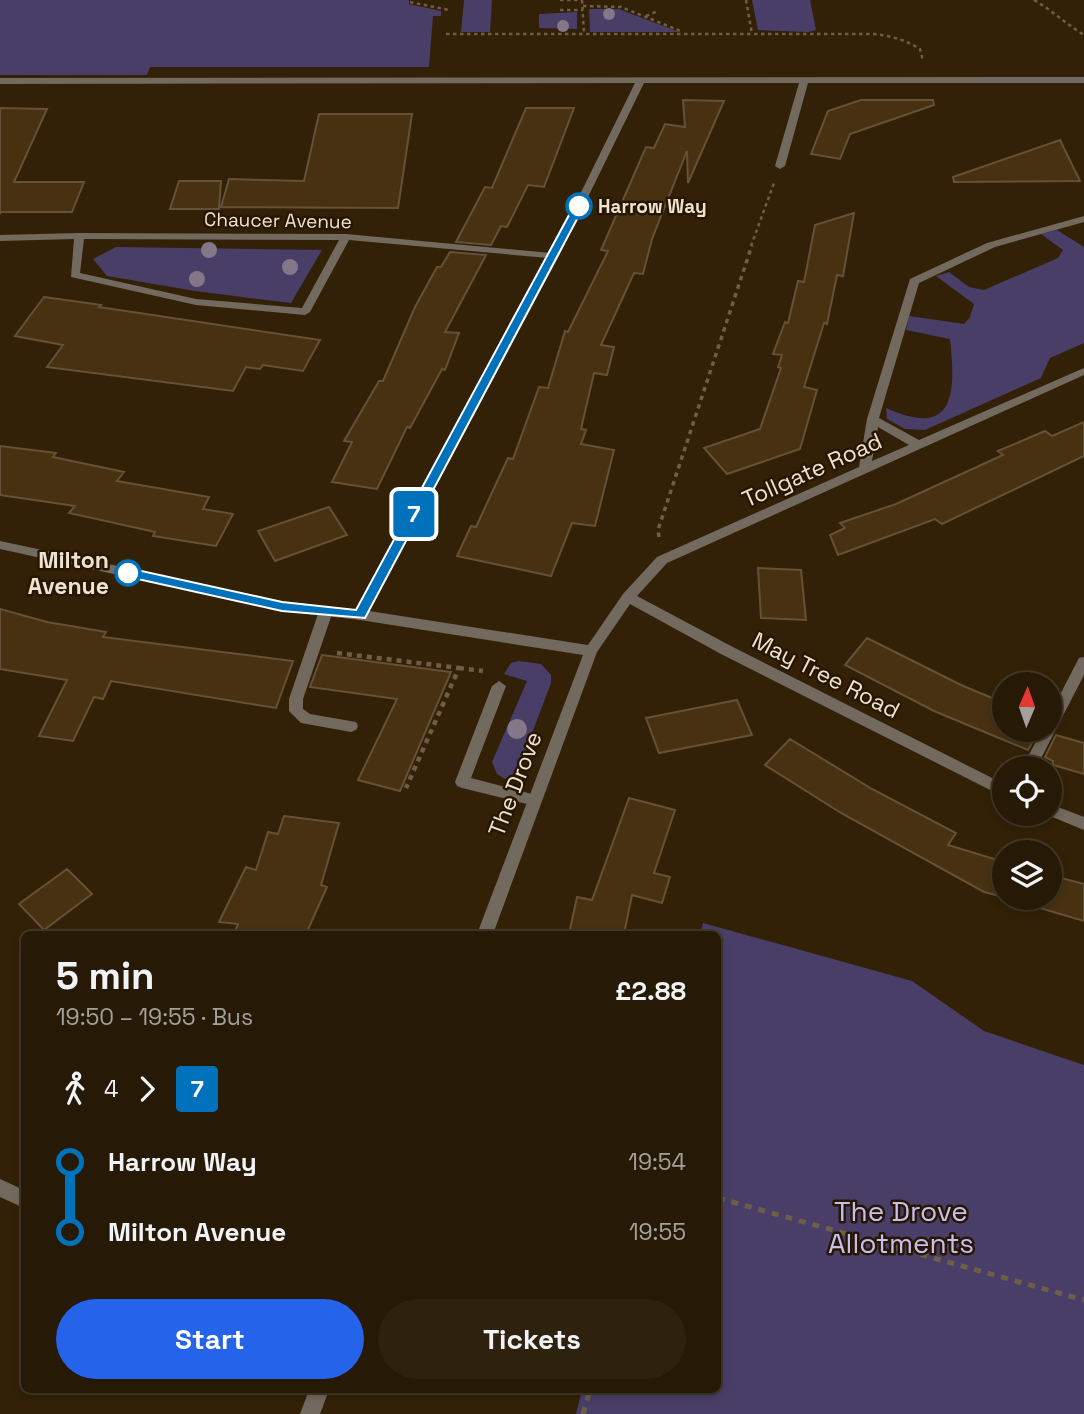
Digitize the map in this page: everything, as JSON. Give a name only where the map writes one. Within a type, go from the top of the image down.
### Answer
[{"type":"street","points":[[780,166],[804,80]]},
{"type":"street","points":[[0,81],[1084,80]]},
{"type":"street","points":[[360,615],[554,256],[640,82]]},
{"type":"street","points":[[865,469],[873,419],[914,281],[991,245],[1084,219]]},
{"type":"street","points":[[79,236],[75,275],[196,302],[305,312],[346,237]]},
{"type":"street","name":"Chaucer Avenue","points":[[0,238],[346,237],[554,256]]},
{"type":"street","name":"Tollgate Road","points":[[591,651],[628,597],[662,560],[1084,371]]},
{"type":"street","points":[[873,419],[919,445]]},
{"type":"street","points":[[0,545],[282,606],[360,615],[591,651]]},
{"type":"street","name":"May Tree Road","points":[[628,597],[726,650],[992,785]]},
{"type":"street","points":[[326,611],[296,699],[296,711],[306,719],[351,726]]},
{"type":"street","name":"The Drove","points":[[486,931],[591,651]]},
{"type":"street","points":[[1062,705],[1084,662]]},
{"type":"street","points":[[499,686],[462,782],[535,800]]},
{"type":"street","points":[[1062,815],[1084,824]]},
{"type":"street","points":[[0,1188],[21,1198]]},
{"type":"street","points":[[310,1414],[318,1393]]},
{"type":"path","points":[[560,0],[582,0],[584,33]]},
{"type":"path","points":[[746,0],[752,34]]},
{"type":"path","points":[[1034,0],[1059,13],[1065,23],[1084,35]]},
{"type":"path","points":[[410,2],[449,10]]},
{"type":"path","points":[[560,10],[621,7],[687,34]]},
{"type":"path","points":[[645,17],[658,10]]},
{"type":"path","points":[[446,34],[882,35],[916,46],[921,55]]},
{"type":"path","points":[[662,560],[658,530],[734,294],[780,166]]},
{"type":"path","points":[[327,652],[459,668],[406,788]]},
{"type":"path","points":[[721,1199],[1084,1300]]},
{"type":"path","points":[[583,1414],[589,1393]]},
{"type":"green space","points":[[0,0],[409,0],[409,4],[441,11],[441,16],[433,16],[429,67],[150,67],[147,75],[0,75]]},
{"type":"green space","points":[[464,0],[492,0],[490,32],[461,32]]},
{"type":"green space","points":[[752,0],[810,0],[816,30],[758,30]]},
{"type":"green space","points":[[589,9],[619,9],[679,32],[590,32]]},
{"type":"green space","points":[[577,12],[577,29],[539,28],[539,14]]},
{"type":"green space","points":[[1057,230],[1084,247],[1084,343],[1050,358],[1041,378],[925,430],[905,429],[887,419],[886,408],[909,416],[926,418],[938,414],[946,406],[951,393],[950,339],[906,330],[909,316],[964,324],[970,317],[974,304],[936,276],[949,272],[969,287],[984,290],[1058,258],[1063,250],[1041,234]]},
{"type":"green space","points":[[116,247],[322,250],[291,303],[107,276],[93,259]]},
{"type":"green space","points":[[519,661],[541,664],[551,675],[551,683],[517,773],[505,779],[497,774],[492,762],[527,681],[504,674],[511,663]]},
{"type":"green space","name":"The Drove Allotments","points":[[703,923],[912,981],[984,1031],[1084,1065],[1084,1414],[576,1414],[581,1393],[721,1393],[721,931],[701,931]]},
{"type":"building","points":[[683,100],[724,101],[688,183],[687,151],[652,239],[643,274],[634,273],[601,345],[614,347],[607,375],[594,373],[581,429],[586,430],[581,444],[614,450],[595,526],[572,523],[551,576],[457,556],[471,526],[476,527],[508,458],[513,459],[539,387],[548,388],[565,331],[568,332],[608,251],[601,250],[646,147],[654,148],[665,124],[685,127]]},
{"type":"building","points":[[861,100],[933,100],[934,105],[850,134],[840,159],[811,154],[828,111]]},
{"type":"building","points":[[0,108],[47,109],[14,182],[84,182],[72,212],[0,214]]},
{"type":"building","points":[[526,108],[574,108],[544,187],[528,185],[507,227],[501,226],[491,245],[456,242],[485,187],[492,188]]},
{"type":"building","points":[[319,114],[412,114],[398,208],[221,207],[229,179],[304,181]]},
{"type":"building","points":[[1060,140],[1080,181],[954,182],[953,177]]},
{"type":"building","points":[[179,181],[221,181],[219,209],[170,209]]},
{"type":"building","points":[[854,213],[843,276],[837,275],[827,324],[824,323],[804,387],[817,390],[800,449],[727,474],[704,448],[760,429],[781,368],[778,367],[782,355],[773,354],[785,322],[788,323],[798,281],[804,282],[815,225]]},
{"type":"building","points":[[450,252],[486,255],[445,332],[459,333],[445,370],[442,369],[410,428],[407,427],[377,489],[332,482],[352,442],[344,441],[379,381],[383,381],[415,307],[437,267],[441,267]]},
{"type":"building","points":[[44,297],[320,340],[303,371],[263,365],[260,369],[246,367],[233,391],[47,367],[63,345],[15,336]]},
{"type":"building","points":[[1084,422],[1084,456],[942,524],[935,519],[838,555],[830,535],[845,528],[840,523],[896,504],[1003,455],[998,451],[1045,431],[1052,436]]},
{"type":"building","points":[[0,446],[56,453],[53,457],[124,472],[117,481],[209,497],[203,509],[233,514],[216,546],[153,536],[155,532],[69,513],[75,506],[0,495]]},
{"type":"building","points":[[329,507],[347,535],[275,561],[258,531]]},
{"type":"building","points":[[758,568],[801,570],[806,620],[761,618]]},
{"type":"building","points":[[0,609],[47,622],[106,632],[103,637],[293,661],[276,708],[111,681],[103,699],[94,697],[73,741],[39,736],[67,680],[0,669]]},
{"type":"building","points":[[867,638],[992,698],[992,735],[934,711],[845,665]]},
{"type":"building","points":[[322,655],[451,672],[400,791],[358,780],[397,699],[310,687]]},
{"type":"building","points":[[737,700],[752,735],[659,753],[646,718]]},
{"type":"building","points":[[1062,737],[1084,743],[1084,774],[1062,768],[1062,756],[1046,756],[1052,742],[1062,742]]},
{"type":"building","points":[[790,739],[872,789],[956,833],[948,845],[992,858],[992,894],[841,813],[765,765]]},
{"type":"building","points":[[1009,742],[1032,742],[1028,750]]},
{"type":"building","points":[[629,798],[675,810],[654,873],[670,877],[662,903],[632,895],[625,931],[570,931],[577,897],[592,900]]},
{"type":"building","points":[[284,816],[339,823],[321,885],[327,887],[307,931],[235,931],[238,924],[219,922],[246,867],[256,870],[268,832],[278,834]]},
{"type":"building","points":[[67,869],[92,894],[44,930],[19,904]]},
{"type":"building","points":[[1062,878],[1084,884],[1084,921],[1047,910],[1062,910]]},
{"type":"bus line","name":"7","points":[[128,573],[282,606],[360,615],[579,206]]},
{"type":"place","name":"Harrow Way","points":[[579,206]]},
{"type":"place","name":"Milton Avenue","points":[[128,573]]}]
